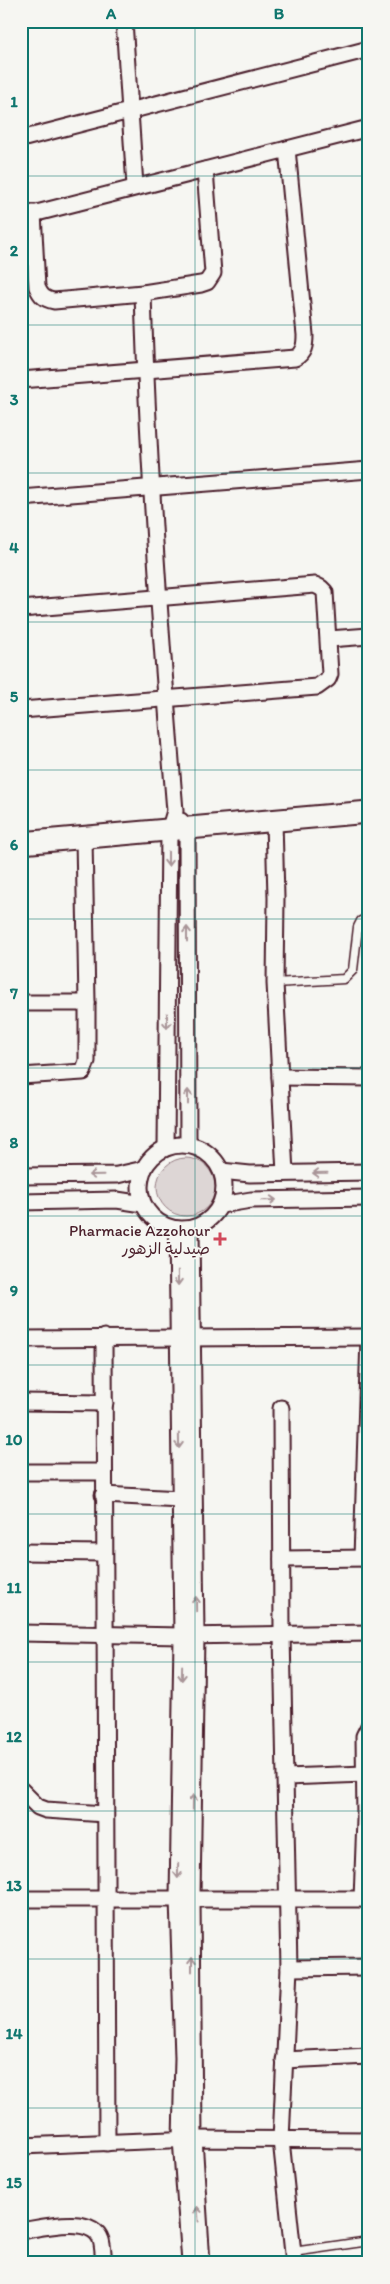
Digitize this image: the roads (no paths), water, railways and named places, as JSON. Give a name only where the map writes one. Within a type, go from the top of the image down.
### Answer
[{"type":"main road","points":[[21,843],[369,812]]},
{"type":"street","points":[[124,21],[135,186]]},
{"type":"street","points":[[21,139],[369,49]]},
{"type":"street","points":[[205,170],[213,273],[211,278],[201,284],[143,293],[54,301],[46,300],[40,295],[37,287],[27,215],[369,128]]},
{"type":"street","points":[[21,380],[295,358],[301,355],[305,347],[305,336],[287,149]]},
{"type":"street","points":[[143,293],[145,371],[158,599],[178,830],[188,1145]]},
{"type":"street","points":[[21,498],[369,470]]},
{"type":"street","points":[[21,609],[315,585],[324,592],[329,639],[330,674],[328,680],[317,687],[21,710]]},
{"type":"street","points":[[329,639],[369,636]]},
{"type":"street","points":[[274,821],[276,982],[285,1173]]},
{"type":"street","points":[[166,1148],[178,830]]},
{"type":"street","points":[[21,1076],[83,1072],[87,1061],[84,838]]},
{"type":"street","points":[[21,1003],[87,1003]]},
{"type":"street","points":[[280,1077],[369,1078]]},
{"type":"street","points":[[188,1145],[202,1150],[214,1159],[221,1171],[224,1194],[221,1205],[214,1216],[203,1224],[184,1229],[157,1221],[151,1216],[143,1204],[140,1193],[140,1180],[144,1169],[153,1157],[166,1148],[188,1145]]},
{"type":"street","points":[[21,1176],[117,1175],[144,1169]]},
{"type":"street","points":[[221,1171],[250,1174],[369,1172]]},
{"type":"street","points":[[221,1205],[251,1200],[369,1198]]},
{"type":"street","points":[[21,1202],[117,1200],[143,1204]]},
{"type":"street","points":[[184,1229],[189,1636],[183,2058],[188,2139],[190,2263]]},
{"type":"street","points":[[21,1339],[369,1337],[365,1558],[282,1559]]},
{"type":"street","points":[[104,1338],[103,1495],[106,1635],[104,1900],[107,2143]]},
{"type":"street","points":[[185,1338],[181,1499],[189,1636]]},
{"type":"street","points":[[21,1402],[105,1404]]},
{"type":"street","points":[[281,1408],[282,1635],[289,1968],[281,2140],[294,2257]]},
{"type":"street","points":[[21,1472],[103,1472]]},
{"type":"street","points":[[103,1495],[181,1499]]},
{"type":"street","points":[[21,1552],[104,1553]]},
{"type":"street","points":[[21,1633],[189,1636],[369,1632]]},
{"type":"street","points":[[21,1898],[104,1900],[185,1898],[366,1899],[367,1819],[364,1736],[369,1726]]},
{"type":"street","points":[[286,1777],[365,1774]]},
{"type":"street","points":[[21,1790],[38,1807],[46,1810],[105,1814]]},
{"type":"street","points":[[289,1968],[369,1967]]},
{"type":"street","points":[[284,2060],[369,2056]]},
{"type":"street","points":[[188,2139],[202,2263]]},
{"type":"street","points":[[21,2146],[188,2139],[369,2140]]},
{"type":"street","points":[[21,2231],[72,2224],[88,2227],[96,2232],[101,2239],[104,2263]]},
{"type":"lane","points":[[276,982],[344,979],[349,976],[353,970],[358,927],[361,921],[369,918]]},
{"type":"lane","points":[[294,2257],[369,2241]]},
{"type":"place","name":"Pharmacie Azzohour صيدلية الزهور","points":[[220,1239]]}]
